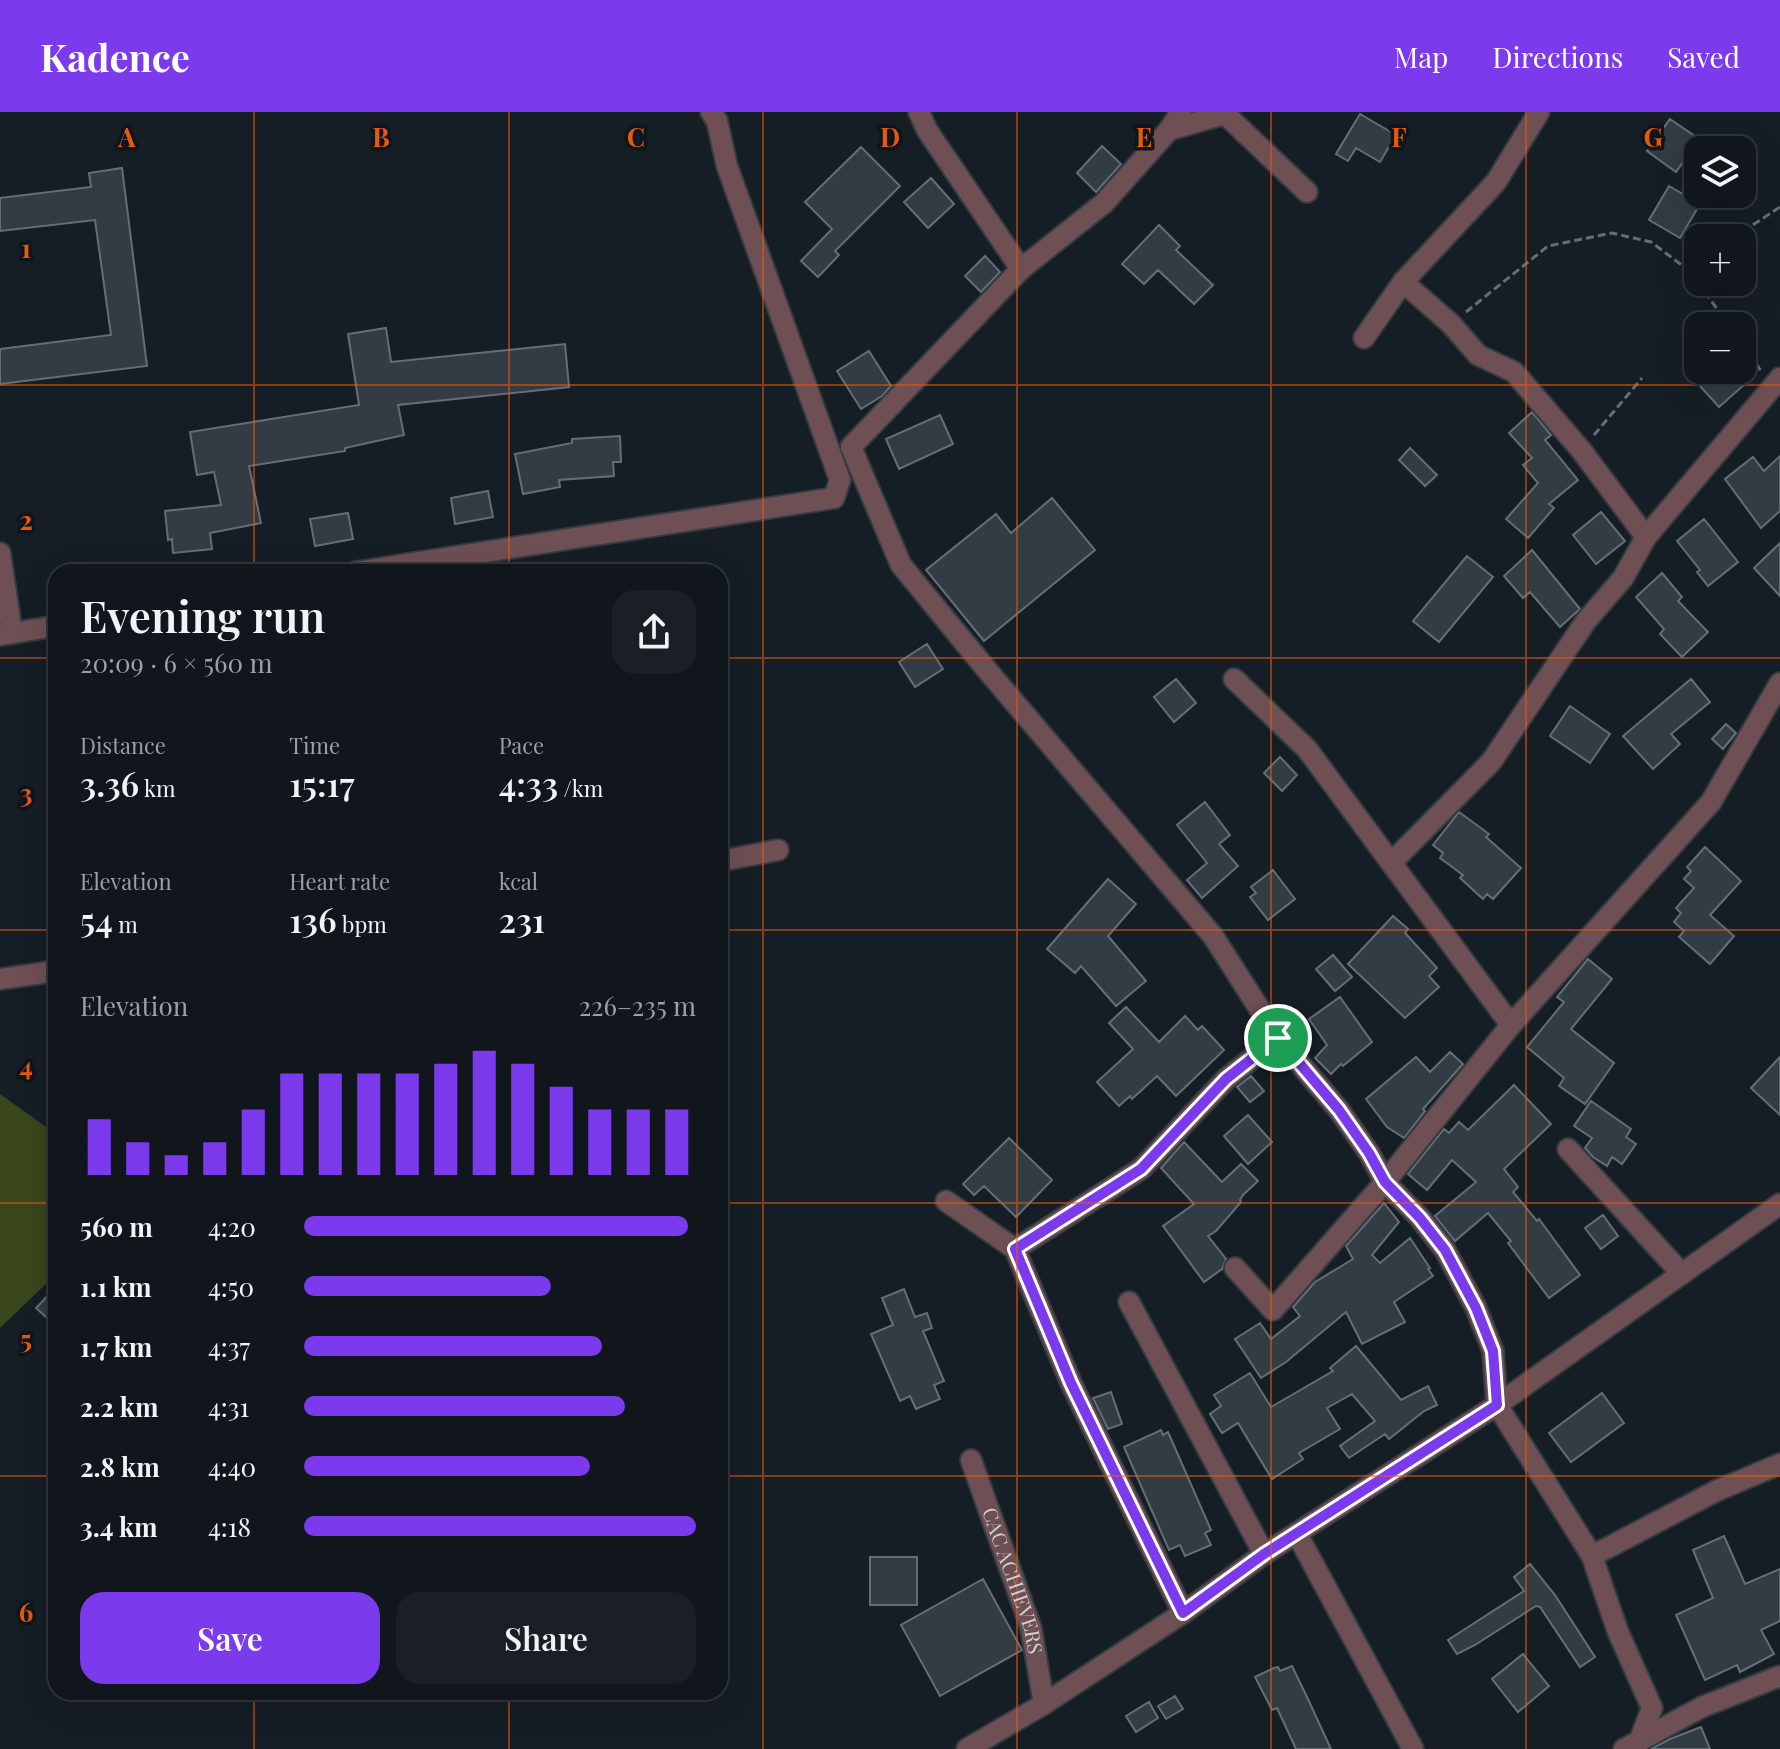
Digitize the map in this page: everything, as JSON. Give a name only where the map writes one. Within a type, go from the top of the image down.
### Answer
[{"type":"street","points":[[407,564],[834,498],[840,480],[727,166],[717,121],[711,112]]},
{"type":"street","points":[[919,112],[927,130],[1021,269]]},
{"type":"street","points":[[1181,112],[1169,130],[1104,203],[1021,269],[851,447],[901,565],[1213,936],[1278,1038],[1339,1110],[1385,1182],[1420,1218],[1445,1250],[1476,1308],[1493,1351],[1497,1405],[1592,1556],[1618,1632],[1652,1708],[1636,1747]]},
{"type":"street","points":[[1364,338],[1403,282],[1496,182],[1539,112]]},
{"type":"street","points":[[1169,130],[1225,114],[1307,192]]},
{"type":"street","points":[[1403,282],[1451,324],[1478,355],[1514,372],[1581,450],[1646,537]]},
{"type":"street","points":[[1392,862],[1491,762],[1586,621],[1623,578],[1646,537],[1778,388]]},
{"type":"street","points":[[0,553],[6,634],[48,627]]},
{"type":"street","points":[[1234,679],[1307,749],[1511,1025]]},
{"type":"street","points":[[1235,1268],[1273,1310],[1385,1182],[1511,1025],[1711,802],[1780,683]]},
{"type":"street","points":[[728,859],[778,850]]},
{"type":"street","points":[[0,979],[48,972]]},
{"type":"street","points":[[1015,1249],[1141,1169],[1226,1079],[1278,1038]]},
{"type":"street","points":[[1568,1149],[1682,1274]]},
{"type":"street","points":[[946,1201],[1015,1249],[1071,1383],[1183,1613]]},
{"type":"street","points":[[967,1749],[1002,1741],[1044,1704],[1183,1613],[1264,1554],[1497,1405],[1780,1204]]},
{"type":"street","points":[[1129,1302],[1264,1554]]},
{"type":"street","name":"CAC ACHIEVERS","points":[[971,1460],[1031,1628],[1044,1704]]},
{"type":"street","points":[[1592,1556],[1716,1491],[1780,1464]]},
{"type":"street","points":[[1297,1534],[1413,1749]]},
{"type":"street","points":[[1636,1747],[1702,1707],[1780,1676]]},
{"type":"path","points":[[1754,224],[1780,207]]},
{"type":"path","points":[[1451,324],[1548,246],[1612,233],[1651,242],[1684,267]]},
{"type":"path","points":[[1756,361],[1778,388]]},
{"type":"path","points":[[1581,450],[1642,378]]},
{"type":"green space","points":[[0,1094],[48,1128],[48,1282],[0,1328]]},
{"type":"building","points":[[1360,114],[1396,135],[1380,162],[1356,148],[1348,161],[1336,154]]},
{"type":"building","points":[[1670,119],[1695,136],[1684,136],[1684,161],[1676,172],[1647,151]]},
{"type":"building","points":[[1102,146],[1121,164],[1096,192],[1077,173]]},
{"type":"building","points":[[861,147],[900,186],[835,251],[839,255],[818,277],[801,261],[832,229],[805,202]]},
{"type":"building","points":[[122,168],[147,366],[0,384],[0,349],[111,335],[95,220],[0,231],[0,198],[91,187],[89,173]]},
{"type":"building","points":[[931,178],[954,204],[928,228],[904,202]]},
{"type":"building","points":[[1669,186],[1684,195],[1684,208],[1698,208],[1688,224],[1684,224],[1680,238],[1649,220]]},
{"type":"building","points":[[1159,225],[1180,246],[1176,250],[1213,285],[1194,304],[1158,270],[1144,284],[1122,264]]},
{"type":"building","points":[[985,256],[1000,272],[981,292],[965,276]]},
{"type":"building","points":[[386,328],[391,362],[565,344],[569,387],[398,405],[404,435],[345,448],[345,451],[249,466],[261,523],[210,533],[212,549],[173,553],[172,539],[168,540],[165,511],[221,505],[214,472],[197,475],[190,432],[359,405],[348,334]]},
{"type":"building","points":[[869,351],[891,386],[882,396],[861,409],[837,371]]},
{"type":"building","points":[[1702,384],[1745,384],[1719,407],[1700,386]]},
{"type":"building","points":[[1532,412],[1551,435],[1545,440],[1578,480],[1549,504],[1554,508],[1528,538],[1506,519],[1538,483],[1523,465],[1532,458],[1509,433]]},
{"type":"building","points":[[940,415],[953,444],[899,469],[886,439]]},
{"type":"building","points":[[620,436],[621,462],[613,462],[614,476],[559,480],[560,487],[523,494],[515,454],[572,443],[572,439]]},
{"type":"building","points":[[1410,448],[1437,475],[1425,486],[1399,460]]},
{"type":"building","points":[[1780,456],[1780,511],[1761,528],[1725,479],[1753,457],[1764,471]]},
{"type":"building","points":[[488,491],[493,517],[455,524],[451,498]]},
{"type":"building","points":[[1052,498],[1095,550],[984,641],[926,570],[996,514],[1011,533]]},
{"type":"building","points":[[1601,512],[1625,541],[1596,564],[1573,535]]},
{"type":"building","points":[[348,513],[353,539],[315,546],[310,519]]},
{"type":"building","points":[[1704,519],[1738,562],[1708,586],[1697,572],[1700,570],[1677,541]]},
{"type":"building","points":[[1780,543],[1780,596],[1754,568]]},
{"type":"building","points":[[1532,550],[1580,609],[1560,627],[1530,592],[1523,598],[1504,576]]},
{"type":"building","points":[[1467,556],[1493,577],[1439,642],[1413,621]]},
{"type":"building","points":[[1662,573],[1682,597],[1678,601],[1708,632],[1682,657],[1660,634],[1664,629],[1636,597]]},
{"type":"building","points":[[927,644],[943,669],[915,687],[899,662]]},
{"type":"building","points":[[1176,679],[1196,703],[1174,722],[1154,697]]},
{"type":"building","points":[[1691,679],[1710,702],[1671,734],[1680,744],[1653,769],[1623,736]]},
{"type":"building","points":[[1570,706],[1610,734],[1590,763],[1550,736]]},
{"type":"building","points":[[1726,724],[1736,733],[1723,749],[1712,739]]},
{"type":"building","points":[[1280,757],[1297,775],[1282,791],[1264,773]]},
{"type":"building","points":[[1205,802],[1230,835],[1219,844],[1238,866],[1202,898],[1187,880],[1207,863],[1177,825]]},
{"type":"building","points":[[1459,812],[1489,834],[1486,837],[1521,868],[1493,899],[1487,894],[1483,899],[1460,878],[1463,875],[1440,858],[1443,853],[1433,845]]},
{"type":"building","points":[[1705,847],[1741,881],[1710,915],[1734,936],[1710,964],[1679,937],[1684,931],[1674,922],[1681,913],[1676,908],[1694,888],[1684,879],[1691,871],[1687,867]]},
{"type":"building","points":[[1273,870],[1295,899],[1268,920],[1250,897],[1256,893],[1251,887]]},
{"type":"building","points":[[1108,879],[1136,904],[1108,936],[1146,981],[1116,1006],[1081,966],[1075,973],[1047,949]]},
{"type":"building","points":[[1393,916],[1408,929],[1405,933],[1437,968],[1429,976],[1439,987],[1405,1018],[1348,964]]},
{"type":"building","points":[[1333,955],[1352,977],[1335,991],[1316,969]]},
{"type":"building","points":[[1588,959],[1612,979],[1571,1029],[1614,1063],[1585,1104],[1559,1086],[1564,1078],[1527,1047],[1564,1002],[1557,997]]},
{"type":"building","points":[[1340,997],[1372,1042],[1331,1074],[1315,1058],[1327,1045],[1309,1019]]},
{"type":"building","points":[[1126,1007],[1159,1042],[1185,1016],[1198,1030],[1202,1026],[1224,1050],[1176,1096],[1157,1076],[1132,1099],[1130,1096],[1119,1106],[1097,1082],[1133,1049],[1109,1023]]},
{"type":"building","points":[[1450,1052],[1463,1064],[1423,1109],[1425,1111],[1404,1138],[1387,1127],[1366,1099],[1416,1057],[1430,1072]]},
{"type":"building","points":[[1780,1057],[1780,1115],[1751,1088]]},
{"type":"building","points":[[1251,1076],[1264,1091],[1250,1102],[1237,1087]]},
{"type":"building","points":[[1514,1085],[1551,1124],[1504,1169],[1518,1187],[1513,1192],[1537,1221],[1539,1219],[1580,1275],[1549,1298],[1488,1213],[1455,1241],[1435,1216],[1476,1182],[1452,1160],[1427,1190],[1408,1174],[1444,1129],[1449,1133],[1459,1122],[1468,1130]]},
{"type":"building","points":[[1591,1101],[1631,1129],[1626,1137],[1636,1144],[1622,1164],[1612,1157],[1607,1166],[1593,1157],[1585,1148],[1592,1138],[1574,1126]]},
{"type":"building","points":[[1248,1115],[1272,1142],[1248,1164],[1224,1136]]},
{"type":"building","points":[[1009,1138],[1052,1180],[1016,1217],[984,1186],[974,1195],[963,1184]]},
{"type":"building","points":[[1184,1142],[1222,1182],[1241,1164],[1258,1181],[1243,1195],[1241,1202],[1216,1231],[1208,1236],[1226,1259],[1222,1269],[1204,1282],[1163,1226],[1194,1204],[1161,1168]]},
{"type":"building","points":[[1384,1203],[1399,1222],[1372,1255],[1380,1263],[1410,1238],[1433,1276],[1394,1302],[1405,1322],[1362,1344],[1346,1312],[1286,1362],[1261,1378],[1235,1339],[1260,1323],[1271,1339],[1300,1316],[1293,1307],[1315,1282],[1353,1259],[1346,1246]]},
{"type":"building","points":[[1603,1215],[1618,1236],[1601,1249],[1585,1228]]},
{"type":"building","points":[[904,1289],[915,1317],[927,1313],[932,1328],[923,1331],[944,1381],[934,1385],[940,1399],[916,1409],[910,1396],[900,1401],[871,1334],[893,1325],[882,1298]]},
{"type":"building","points":[[48,1295],[48,1317],[36,1308]]},
{"type":"building","points":[[1356,1346],[1401,1400],[1428,1386],[1437,1405],[1424,1411],[1389,1439],[1385,1434],[1349,1458],[1340,1446],[1375,1421],[1352,1394],[1327,1408],[1340,1429],[1299,1453],[1303,1459],[1272,1479],[1238,1423],[1222,1433],[1210,1414],[1221,1406],[1214,1395],[1250,1373],[1271,1407],[1333,1371],[1330,1368]]},
{"type":"building","points":[[1111,1392],[1122,1424],[1108,1429],[1093,1398]]},
{"type":"building","points":[[1602,1393],[1624,1423],[1571,1462],[1549,1433]]},
{"type":"building","points":[[1161,1430],[1163,1435],[1168,1432],[1211,1530],[1205,1533],[1211,1545],[1185,1556],[1180,1545],[1169,1550],[1124,1447]]},
{"type":"building","points":[[1724,1536],[1745,1584],[1780,1569],[1780,1621],[1761,1630],[1774,1654],[1740,1672],[1737,1665],[1705,1680],[1676,1615],[1713,1598],[1693,1550]]},
{"type":"building","points":[[870,1557],[917,1557],[917,1605],[870,1605]]},
{"type":"building","points":[[1530,1564],[1555,1595],[1595,1657],[1580,1667],[1540,1607],[1536,1606],[1457,1654],[1448,1640],[1524,1591],[1514,1577]]},
{"type":"building","points":[[983,1579],[1022,1650],[940,1696],[901,1625]]},
{"type":"building","points":[[1523,1654],[1549,1686],[1518,1712],[1492,1679]]},
{"type":"building","points":[[1292,1666],[1331,1749],[1296,1749],[1277,1708],[1272,1710],[1255,1677],[1274,1668],[1278,1667],[1280,1671]]},
{"type":"building","points":[[1175,1696],[1183,1709],[1166,1719],[1158,1706]]},
{"type":"building","points":[[1149,1702],[1158,1718],[1136,1732],[1126,1716]]},
{"type":"building","points":[[1701,1727],[1710,1749],[1651,1749],[1670,1739]]},
{"type":"route","points":[[1278,1038],[1339,1110],[1385,1182],[1420,1218],[1445,1250],[1476,1308],[1493,1351],[1497,1405],[1264,1554],[1183,1613],[1071,1383],[1015,1249],[1141,1169],[1226,1079],[1278,1038]]}]
